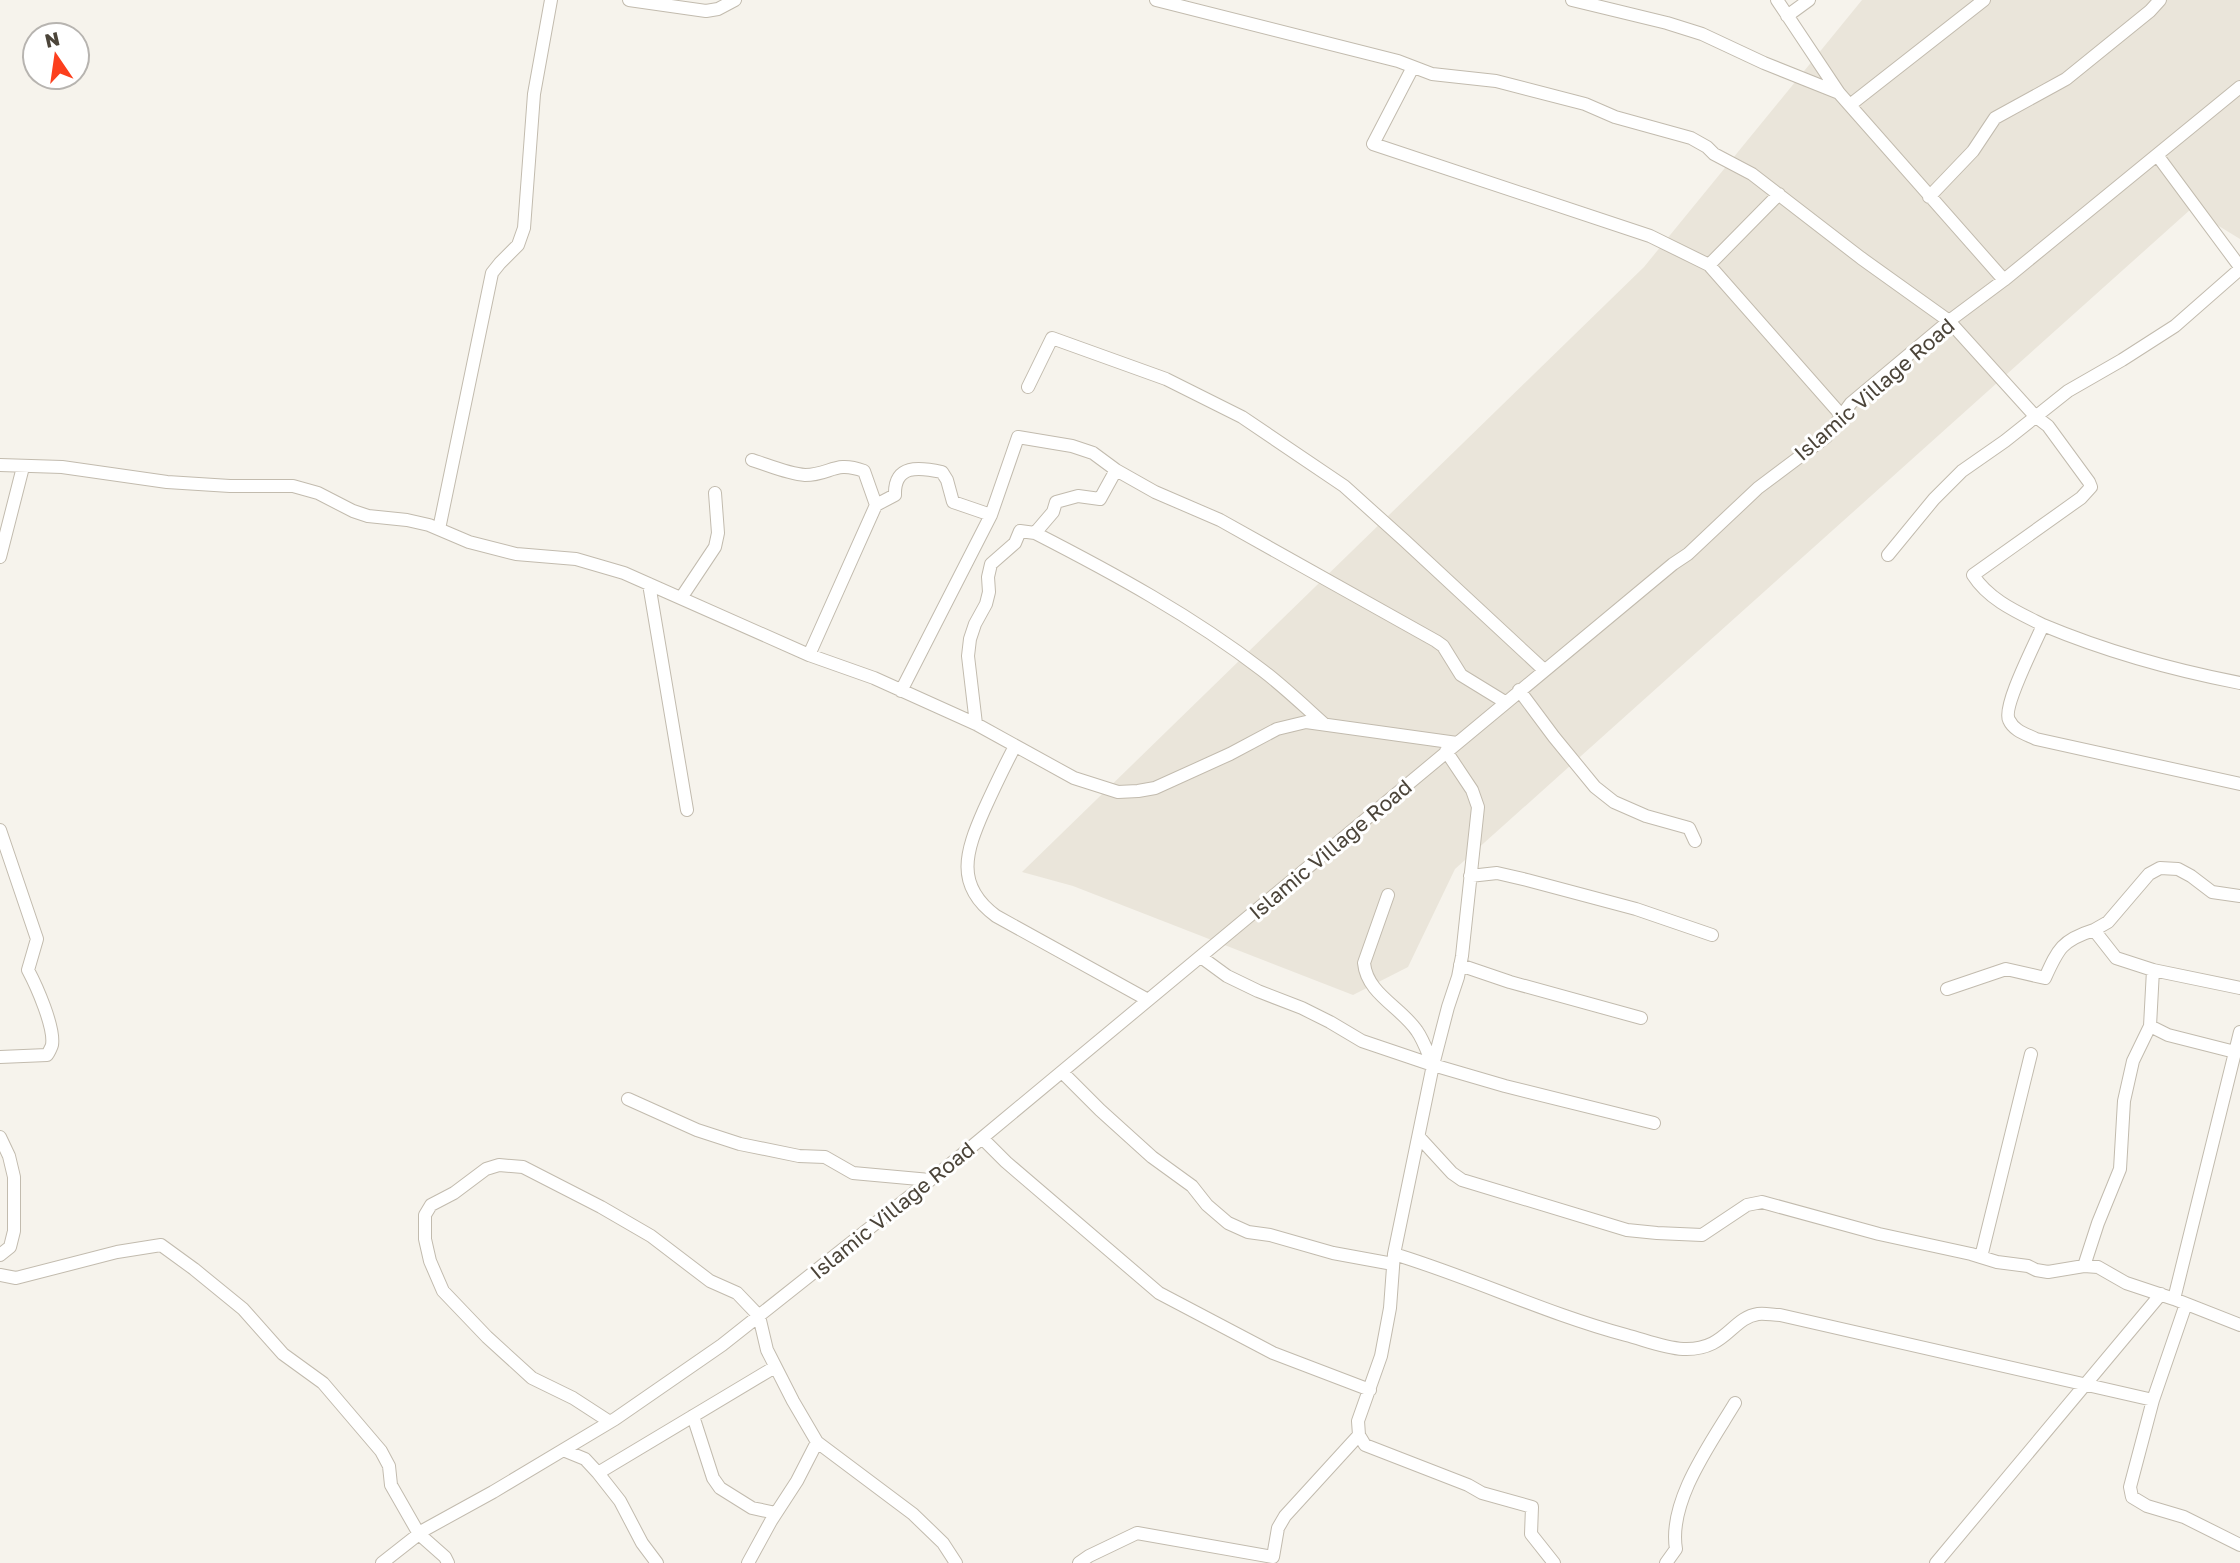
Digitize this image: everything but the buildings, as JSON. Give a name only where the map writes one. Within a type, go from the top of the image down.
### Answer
[{"type":"street","points":[[439,530],[492,273],[518,245],[524,228],[534,94],[551,0]]},
{"type":"street","points":[[629,0],[706,11],[718,9],[735,0]]},
{"type":"street","points":[[1156,0],[1398,61],[1432,74],[1510,84],[1585,104],[1615,117],[1691,138],[1752,174],[1861,258],[1950,321],[2035,416],[2048,426],[2091,487],[2053,519],[1973,575],[1982,588],[2043,625],[2076,639],[2240,682]]},
{"type":"street","points":[[1572,0],[1702,34],[1763,64],[1839,93]]},
{"type":"street","points":[[1777,0],[1839,93],[2004,280]]},
{"type":"street","points":[[1787,16],[1809,0]]},
{"type":"street","points":[[1850,105],[1984,0]]},
{"type":"street","points":[[1929,197],[1973,151],[1995,118],[2066,79],[2160,0]]},
{"type":"street","points":[[1413,67],[1373,144],[1650,236],[1709,265],[1842,416]]},
{"type":"street","name":"Islamic Village Road","points":[[382,1563],[419,1534],[610,1422],[722,1345],[759,1316],[982,1138],[1519,690],[1688,554],[1758,488],[1826,437],[1851,404],[2240,87]]},
{"type":"street","points":[[1888,555],[1955,477],[2068,391],[2175,326],[2240,268],[2157,155]]},
{"type":"street","points":[[1709,265],[1779,194]]},
{"type":"street","points":[[1028,387],[1052,338],[1167,379],[1242,417],[1343,486],[1544,670]]},
{"type":"street","points":[[901,691],[991,515],[1018,437],[1093,453],[1116,470],[1155,492],[1220,520],[1436,641],[1443,646],[1461,675],[1505,702]]},
{"type":"street","points":[[752,460],[806,475],[851,466],[864,471],[876,505]]},
{"type":"street","points":[[0,465],[62,467],[167,482],[293,486],[318,493],[368,516],[407,520],[469,542],[516,554],[576,559],[624,573],[808,655],[874,678],[976,724],[1074,778],[1118,792],[1138,792],[1155,788],[1208,765],[1277,729],[1306,722],[1452,747],[1478,807],[1460,965],[1433,1065],[1394,1259],[1390,1308],[1381,1356],[1358,1421],[1359,1435],[1365,1445],[1482,1493],[1532,1507],[1531,1534],[1554,1563]]},
{"type":"street","points":[[0,557],[23,467]]},
{"type":"street","points":[[808,655],[876,505],[895,495],[894,485],[900,474],[911,469],[942,472],[953,502],[991,515]]},
{"type":"street","points":[[1035,533],[1054,512],[1056,502],[1078,496],[1100,499],[1116,470]]},
{"type":"street","points":[[681,598],[715,547],[718,533],[715,493]]},
{"type":"street","points":[[976,724],[968,656],[970,639],[986,604],[991,564],[1016,543],[1020,531],[1035,533],[1088,561],[1192,622],[1262,670],[1323,723]]},
{"type":"street","points":[[649,584],[687,810]]},
{"type":"street","points":[[2043,625],[2012,694],[2007,712],[2009,720],[2017,730],[2036,739],[2240,784]]},
{"type":"street","points":[[1519,690],[1553,737],[1595,787],[1614,802],[1646,816],[1689,828],[1695,841]]},
{"type":"street","points":[[1015,746],[999,775],[971,840],[967,869],[976,896],[983,907],[996,916],[1148,1000]]},
{"type":"street","points":[[0,830],[37,939],[27,970],[37,987],[50,1025],[52,1045],[47,1055],[0,1057]]},
{"type":"street","points":[[1947,989],[2006,970],[2045,978],[2056,952],[2073,936],[2094,930],[2108,922],[2149,874],[2160,868],[2178,869],[2212,892],[2240,896]]},
{"type":"street","points":[[1470,876],[1496,873],[1527,880],[1636,909],[1712,935]]},
{"type":"street","points":[[1388,895],[1364,963],[1365,972],[1383,998],[1415,1029],[1433,1065]]},
{"type":"street","points":[[2094,930],[2116,958],[2153,970],[2240,988]]},
{"type":"street","points":[[1200,957],[1227,976],[1302,1008],[1362,1041],[1433,1065],[1654,1123]]},
{"type":"street","points":[[1460,965],[1510,982],[1642,1018]]},
{"type":"street","points":[[2084,1266],[2120,1169],[2124,1101],[2133,1061],[2150,1026],[2153,970]]},
{"type":"street","points":[[2150,1026],[2168,1035],[2235,1052]]},
{"type":"street","points":[[2240,1032],[2180,1301],[2130,1486],[2132,1497],[2147,1506],[2184,1517],[2240,1545]]},
{"type":"street","points":[[1981,1257],[2031,1054]]},
{"type":"street","points":[[1062,1072],[1152,1157],[1192,1186],[1207,1205],[1228,1223],[1248,1232],[1270,1235],[1333,1253],[1394,1259],[1441,1268],[1589,1325],[1679,1349],[1698,1349],[1718,1342],[1746,1319],[1758,1314],[1780,1315],[2153,1400]]},
{"type":"street","points":[[628,1098],[697,1130],[740,1144],[799,1156],[825,1157],[853,1173],[930,1180]]},
{"type":"street","points":[[0,1137],[9,1156],[13,1177],[14,1231],[10,1247],[0,1255]]},
{"type":"street","points":[[1419,1137],[1452,1173],[1462,1180],[1627,1230],[1702,1235],[1746,1205],[1762,1202],[1879,1234],[2048,1272],[2084,1266],[2098,1267],[2126,1283],[2240,1325]]},
{"type":"street","points":[[982,1138],[1006,1162],[1159,1293],[1273,1353],[1370,1390]]},
{"type":"street","points":[[610,1422],[573,1398],[531,1378],[443,1291],[430,1261],[425,1239],[425,1215],[431,1205],[454,1194],[486,1170],[499,1165],[523,1167],[601,1207],[650,1236],[710,1280],[737,1293],[759,1316],[767,1350],[817,1442],[913,1514],[943,1543],[956,1563]]},
{"type":"street","points":[[0,1275],[16,1278],[117,1252],[161,1245],[243,1309],[283,1354],[323,1383],[381,1451],[389,1466],[391,1485],[419,1534],[445,1557],[448,1563]]},
{"type":"street","points":[[1936,1563],[2161,1294]]},
{"type":"street","points":[[598,1473],[775,1367]]},
{"type":"street","points":[[1666,1563],[1676,1549],[1673,1534],[1691,1479],[1735,1403]]},
{"type":"street","points":[[693,1416],[713,1478],[720,1488],[752,1508],[776,1513]]},
{"type":"street","points":[[1079,1563],[1137,1533],[1273,1560],[1278,1528],[1284,1516],[1359,1435]]},
{"type":"street","points":[[748,1563],[817,1442]]},
{"type":"street","points":[[563,1450],[585,1459],[598,1473],[620,1501],[642,1543],[657,1563]]},
{"type":"shaded area","points":[[1862,0],[2240,0],[2240,239],[2191,209],[1455,869],[1408,967],[1353,995],[1073,886],[1022,872],[1644,267]]}]
